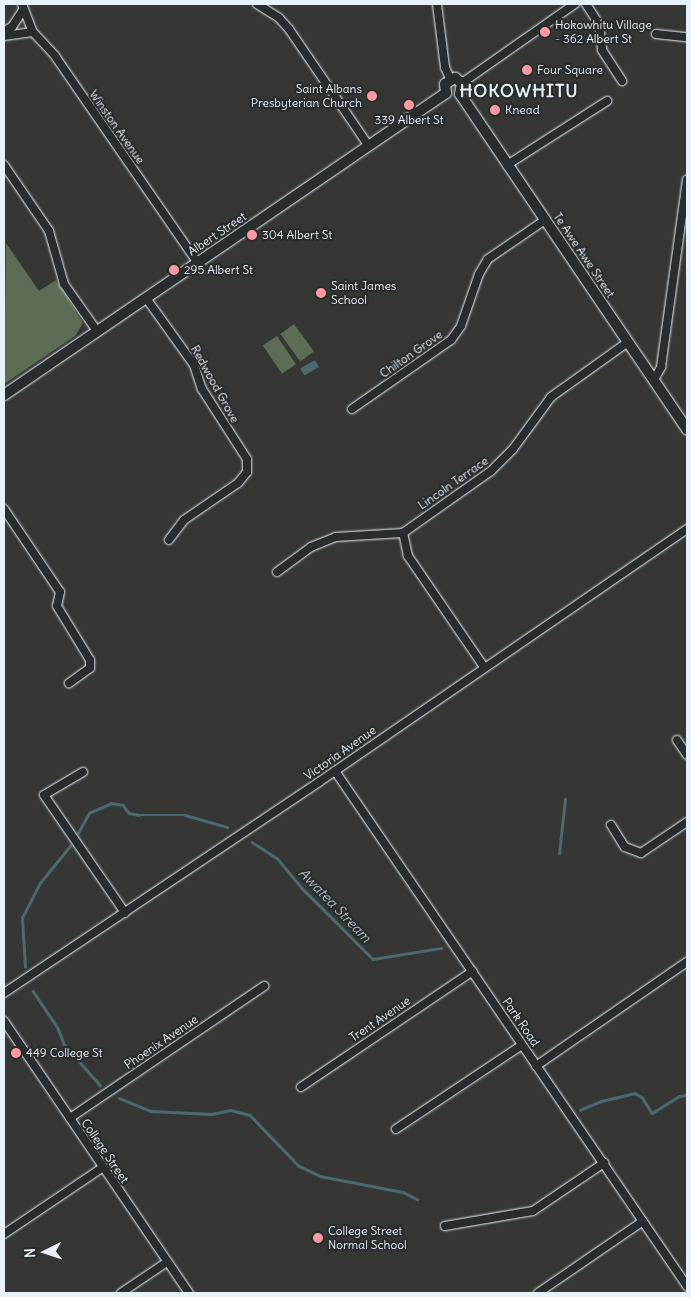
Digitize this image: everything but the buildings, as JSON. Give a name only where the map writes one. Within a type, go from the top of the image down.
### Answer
[{"type":"main road","points":[[450,79],[462,83],[460,94],[451,97],[446,93],[445,84],[450,79]]},
{"type":"main road","name":"Albert Street","points":[[4,395],[446,93]]},
{"type":"main road","name":"Te Awe Awe Street","points":[[460,94],[628,342],[655,378],[687,429]]},
{"type":"street","points":[[257,4],[279,18],[289,29],[368,145]]},
{"type":"street","points":[[437,4],[445,67],[450,79]]},
{"type":"street","points":[[462,83],[575,4]]},
{"type":"street","points":[[586,4],[599,24],[604,54],[622,81]]},
{"type":"street","points":[[4,31],[12,27],[22,7]]},
{"type":"street","name":"Winston Avenue","points":[[22,7],[33,32],[62,65],[197,262]]},
{"type":"street","points":[[4,36],[33,32]]},
{"type":"street","points":[[656,34],[687,37]]},
{"type":"street","points":[[507,165],[607,101]]},
{"type":"street","points":[[4,165],[49,231],[64,284],[97,331]]},
{"type":"street","points":[[655,378],[662,360],[687,180]]},
{"type":"street","name":"Chilton Grove","points":[[352,409],[451,340],[461,326],[480,274],[488,259],[545,220]]},
{"type":"street","name":"Redwood Grove","points":[[146,298],[194,365],[202,389],[247,459],[248,472],[238,483],[184,520],[169,540]]},
{"type":"street","name":"Lincoln Terrace","points":[[403,533],[491,471],[513,449],[551,397],[628,342]]},
{"type":"street","points":[[4,509],[60,592],[57,606],[92,665],[69,683]]},
{"type":"street","name":"Victoria Avenue","points":[[4,993],[335,771],[687,528]]},
{"type":"street","points":[[277,572],[310,547],[336,537],[403,533],[408,556],[484,667]]},
{"type":"street","points":[[677,740],[687,755]]},
{"type":"street","name":"Park Road","points":[[335,771],[473,970],[536,1066],[687,1286]]},
{"type":"street","points":[[83,772],[44,795],[124,913]]},
{"type":"street","points":[[611,825],[625,847],[641,852],[687,822]]},
{"type":"street","points":[[536,1066],[687,962]]},
{"type":"street","name":"Trent Avenue","points":[[301,1087],[473,970]]},
{"type":"street","name":"Phoenix Avenue","points":[[70,1118],[264,986]]},
{"type":"street","name":"College Street","points":[[4,1021],[102,1168],[189,1293]]},
{"type":"street","points":[[396,1130],[522,1045]]},
{"type":"street","points":[[445,1226],[533,1211],[604,1163]]},
{"type":"street","points":[[4,1234],[102,1168]]},
{"type":"street","points":[[538,1293],[643,1221]]},
{"type":"street","points":[[121,1293],[167,1262]]},
{"type":"green space","points":[[6,243],[39,291],[56,280],[83,323],[75,336],[4,384]]},
{"type":"green space","points":[[294,324],[314,352],[300,361],[280,334]]},
{"type":"green space","points":[[277,336],[296,364],[282,374],[263,346]]},
{"type":"water","points":[[315,360],[319,367],[304,375],[300,368]]},
{"type":"waterway","points":[[559,854],[565,799]]},
{"type":"waterway","points":[[78,833],[89,813],[111,803],[123,805],[129,813],[139,815],[185,815],[227,827]]},
{"type":"waterway","name":"Awatea Stream","points":[[252,842],[277,858],[302,888],[373,959],[441,948]]},
{"type":"waterway","name":"Awatea Stream","points":[[25,967],[22,918],[40,883],[70,846]]},
{"type":"waterway","name":"Awatea Stream","points":[[33,991],[58,1028],[64,1044],[100,1085]]},
{"type":"waterway","name":"Awatea Stream","points":[[580,1110],[601,1101],[635,1093],[642,1097],[652,1113],[679,1096],[687,1095]]},
{"type":"waterway","name":"Awatea Stream","points":[[119,1098],[151,1111],[211,1114],[231,1110],[250,1115],[299,1166],[320,1176],[403,1192],[417,1199]]},
{"type":"place","name":"Hokowhitu Village - 362 Albert St","points":[[545,32]]},
{"type":"place","name":"Four Square","points":[[527,70]]},
{"type":"place","name":"Saint Albans Presbyterian Church","points":[[372,96]]},
{"type":"place","name":"339 Albert St","points":[[409,105]]},
{"type":"place","name":"Knead","points":[[495,110]]},
{"type":"place","name":"304 Albert St","points":[[252,235]]},
{"type":"place","name":"295 Albert St","points":[[174,270]]},
{"type":"place","name":"Saint James School","points":[[321,293]]},
{"type":"place","name":"449 College St","points":[[16,1053]]},
{"type":"place","name":"College Street Normal School","points":[[318,1238]]},
{"type":"district","name":"HOKOWHITU","points":[[519,91]]}]
